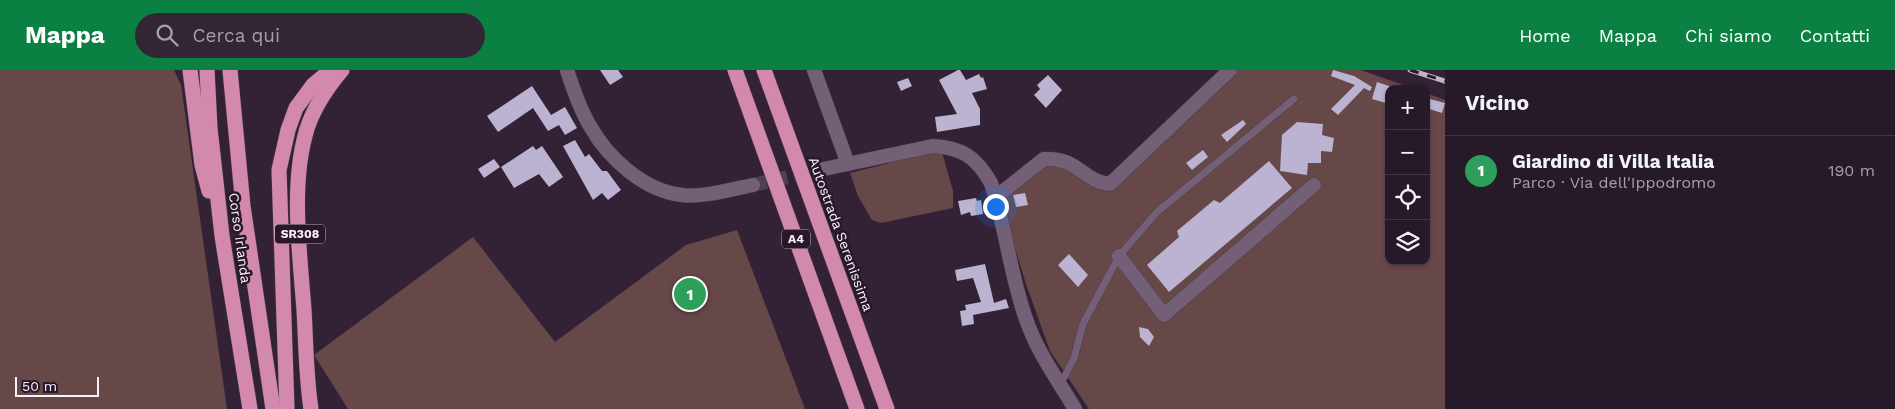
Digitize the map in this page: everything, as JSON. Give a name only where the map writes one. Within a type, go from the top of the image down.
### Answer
[{"type":"highway","points":[[190,70],[202,165],[222,236]]},
{"type":"highway","name":"Corso Irlanda","points":[[208,70],[210,128],[222,236],[250,409]]},
{"type":"highway","name":"Corso Irlanda","points":[[230,70],[235,148],[273,409]]},
{"type":"highway","points":[[287,409],[279,170],[288,130],[296,108],[313,85],[331,70]]},
{"type":"highway","name":"SR308","points":[[311,409],[301,274],[299,180],[305,136],[314,112],[324,94],[342,70]]},
{"type":"highway","name":"A4","points":[[735,70],[857,409]]},
{"type":"highway","name":"Autostrada Serenissima","points":[[764,70],[887,409]]},
{"type":"street","points":[[567,70],[590,127],[609,151],[631,173],[645,182],[669,192],[709,188],[720,190],[753,185]]},
{"type":"street","points":[[814,70],[848,164]]},
{"type":"street","points":[[996,197],[1044,159],[1065,160],[1101,183],[1110,184],[1230,70]]},
{"type":"street","points":[[819,170],[933,146],[952,147],[970,156],[984,170],[996,197],[1016,288],[1026,321],[1041,353],[1076,409]]},
{"type":"street","points":[[1118,256],[1164,315],[1314,185]]},
{"type":"lane","points":[[1059,383],[1066,376],[1074,358],[1086,317],[1118,256],[1157,212],[1294,99]]},
{"type":"shaded area","points":[[0,70],[174,70],[181,85],[227,409],[0,409]]},
{"type":"shaded area","points":[[1238,70],[1361,70],[1403,85],[1385,85],[1385,265],[1430,265],[1430,94],[1445,100],[1445,409],[1089,409],[1050,351],[1026,284],[1004,212],[1003,197],[1045,166],[1064,165],[1098,186],[1217,91]]},
{"type":"shaded area","points":[[942,152],[953,191],[953,208],[881,223],[872,220],[858,196],[850,173],[886,164],[906,156]]},
{"type":"shaded area","points":[[737,230],[805,409],[348,409],[314,355],[473,237],[555,342],[686,245]]},
{"type":"building","points":[[600,70],[618,70],[623,77],[610,85]]},
{"type":"building","points":[[960,70],[966,80],[979,74],[981,78],[983,77],[987,89],[972,93],[980,109],[980,125],[937,132],[935,117],[957,114],[939,80]]},
{"type":"building","points":[[1333,70],[1354,76],[1372,87],[1370,91],[1364,88],[1338,115],[1331,109],[1355,85],[1331,76]]},
{"type":"building","points":[[1048,75],[1062,90],[1046,108],[1034,95],[1040,89],[1037,85]]},
{"type":"building","points":[[908,78],[912,86],[901,91],[897,82]]},
{"type":"building","points":[[1377,82],[1386,85],[1385,103],[1372,99]]},
{"type":"building","points":[[532,86],[551,115],[565,107],[577,128],[565,135],[559,125],[548,131],[533,108],[498,132],[487,116]]},
{"type":"building","points":[[1430,99],[1445,103],[1442,113],[1430,109]]},
{"type":"building","points":[[1243,120],[1246,124],[1227,142],[1221,135]]},
{"type":"building","points":[[1297,122],[1323,124],[1322,135],[1334,138],[1332,152],[1321,151],[1321,163],[1308,163],[1307,175],[1280,171],[1282,135]]},
{"type":"building","points":[[575,140],[585,157],[589,154],[602,171],[607,171],[621,190],[608,200],[602,193],[593,200],[563,146]]},
{"type":"building","points":[[533,146],[536,150],[542,146],[563,177],[549,187],[539,174],[514,188],[501,167]]},
{"type":"building","points":[[1203,150],[1208,157],[1192,170],[1186,163]]},
{"type":"building","points":[[494,159],[500,167],[484,178],[478,169]]},
{"type":"building","points":[[1269,161],[1292,188],[1169,292],[1147,265],[1179,237],[1177,231],[1214,200],[1220,203]]},
{"type":"building","points":[[1025,193],[1028,205],[1016,207],[1013,195]]},
{"type":"building","points":[[976,198],[977,201],[981,200],[983,214],[971,216],[970,212],[961,215],[958,201]]},
{"type":"building","points":[[1069,254],[1088,275],[1078,287],[1058,265]]},
{"type":"building","points":[[985,264],[994,303],[1006,299],[1009,308],[973,315],[974,324],[962,326],[960,311],[966,310],[965,305],[981,302],[973,278],[957,281],[955,270]]},
{"type":"building","points":[[1139,327],[1148,329],[1154,337],[1149,346],[1140,337]]},
{"type":"tunnel","points":[[753,185],[819,170]]},
{"type":"railway","points":[[1410,70],[1445,81]]},
{"type":"place","name":"Giardino di Villa Italia","points":[[690,294]]}]
